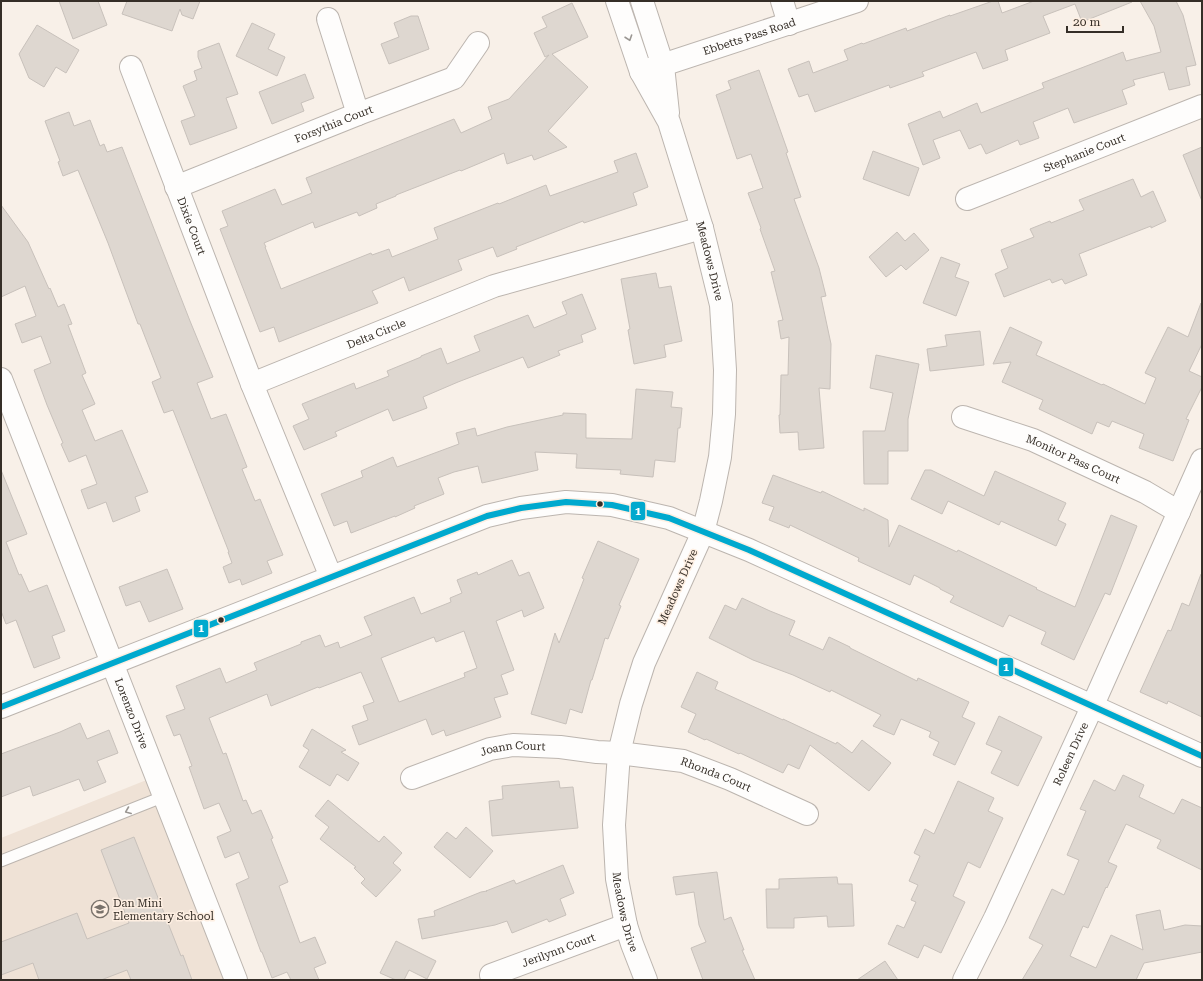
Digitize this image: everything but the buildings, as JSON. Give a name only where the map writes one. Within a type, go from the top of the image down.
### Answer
[{"type":"street","name":"Meadows Drive","points":[[617,1],[641,72],[669,122]]},
{"type":"street","name":"Meadows Drive","points":[[642,1],[663,66],[669,122],[702,228],[721,305],[726,370],[720,457],[703,532],[644,663],[631,704],[619,753],[614,824],[617,879],[626,925],[646,980]]},
{"type":"street","points":[[782,1],[789,24]]},
{"type":"street","name":"Ebbetts Pass Road","points":[[641,72],[857,1]]},
{"type":"street","points":[[328,20],[358,114]]},
{"type":"street","name":"Forsythia Court","points":[[176,187],[358,114],[454,78],[478,43]]},
{"type":"street","name":"Dixie Court","points":[[131,67],[252,384]]},
{"type":"street","name":"Stephanie Court","points":[[967,199],[1202,106]]},
{"type":"street","name":"Delta Circle","points":[[252,384],[494,286],[702,228]]},
{"type":"street","name":"Lorenzo Drive","points":[[1,379],[236,980]]},
{"type":"street","points":[[252,384],[331,577]]},
{"type":"street","name":"Monitor Pass Court","points":[[963,417],[1033,440],[1145,492],[1179,512]]},
{"type":"street","name":"Roleen Drive","points":[[964,980],[995,918],[1092,707],[1202,460]]},
{"type":"street","points":[[1,707],[487,516],[521,508],[566,502],[612,505],[669,518],[757,554],[1202,756]]},
{"type":"street","name":"Joann Court","points":[[412,778],[490,749],[513,745],[560,747],[597,752],[619,753]]},
{"type":"street","name":"Rhonda Court","points":[[619,753],[684,761],[730,779],[807,814]]},
{"type":"street","name":"Jerilynn Court","points":[[491,975],[626,925]]},
{"type":"lane","points":[[1,861],[164,796]]},
{"type":"shaded area","name":"Dan Mini Elementary School","points":[[149,779],[226,980],[1,980],[1,838]]},
{"type":"transit line","name":"1","points":[[1,707],[487,516],[521,508],[566,502],[612,505],[669,518],[749,550],[1202,756]]},
{"type":"place","name":"Dan Mini Elementary School","points":[[100,909]]}]
